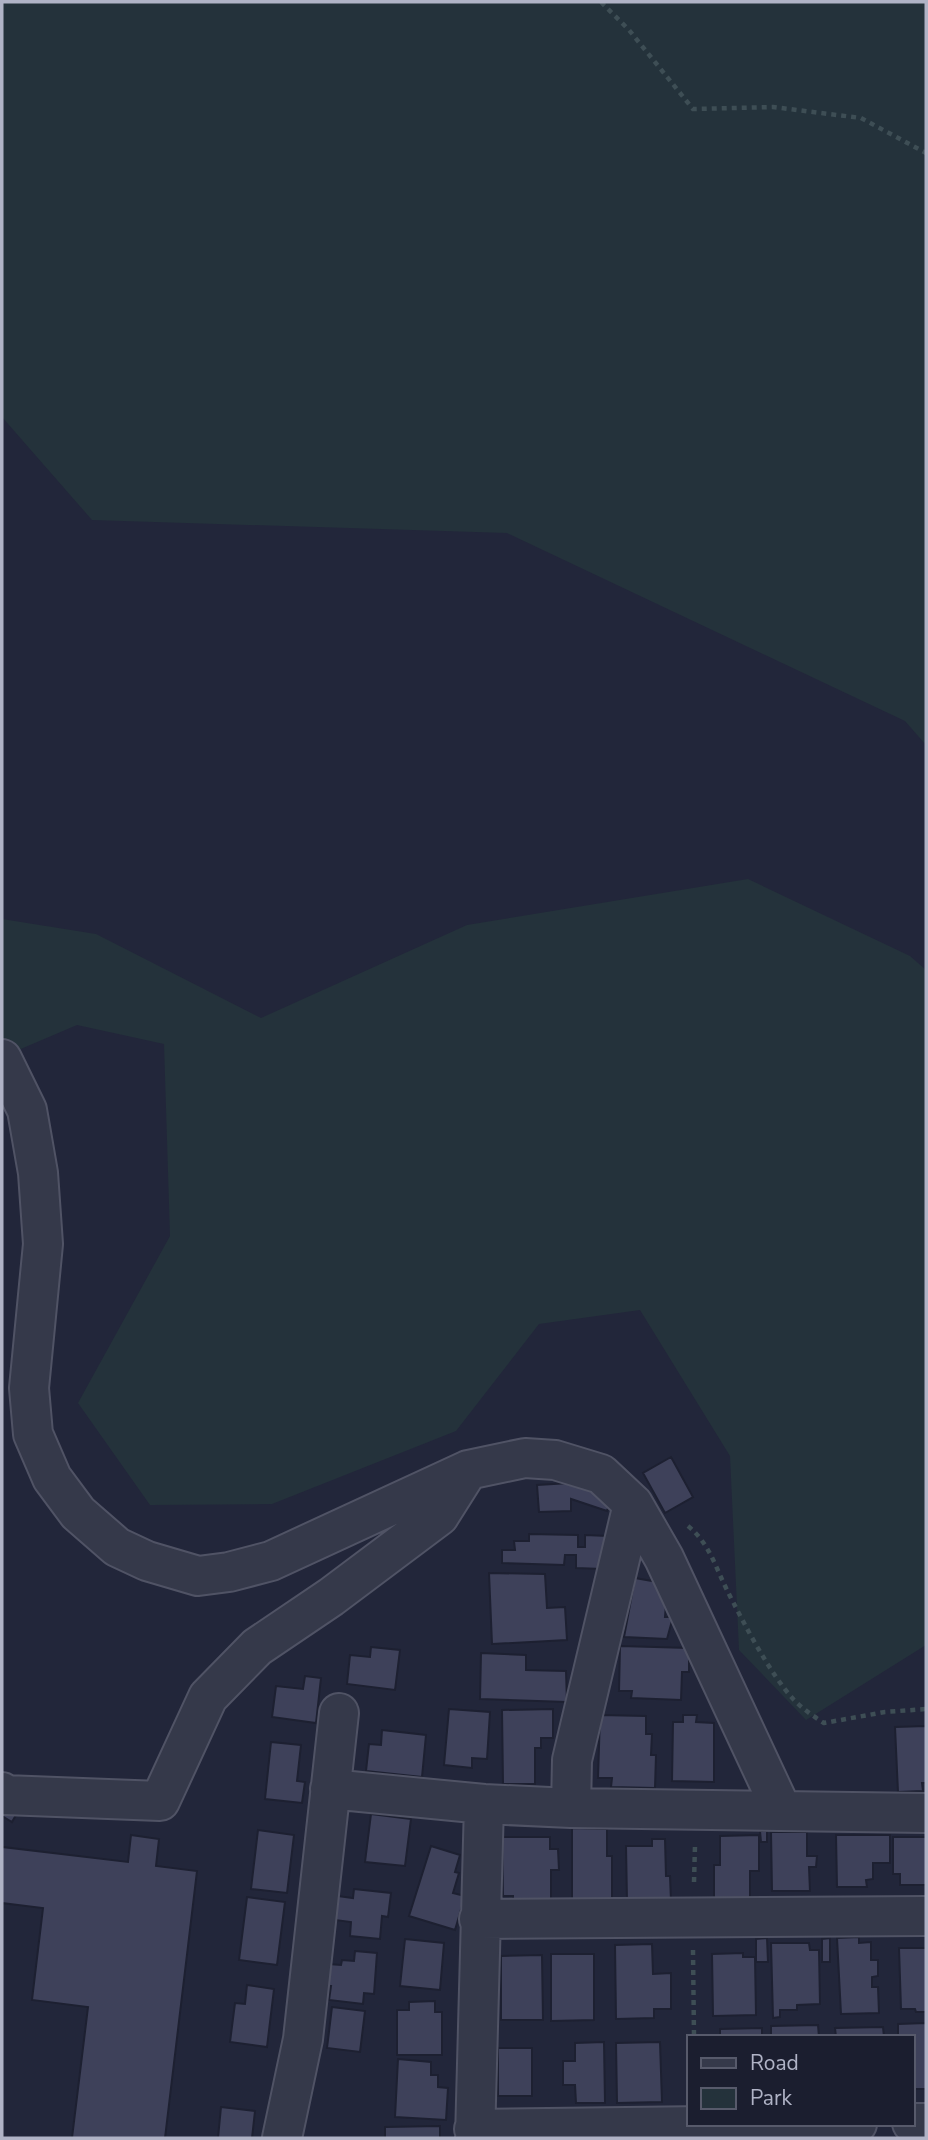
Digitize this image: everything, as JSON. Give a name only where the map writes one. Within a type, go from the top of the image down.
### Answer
[{"type":"street","points":[[2,1059],[27,1110],[38,1173],[43,1244],[29,1388],[33,1434],[52,1478],[78,1513],[117,1547],[147,1561],[198,1576],[229,1572],[271,1560],[468,1470],[525,1458],[555,1460],[601,1474],[640,1516],[664,1558],[782,1811]]},
{"type":"street","points":[[2,1792],[5,1795],[160,1801],[208,1697],[257,1647],[331,1597],[439,1516],[468,1470]]},
{"type":"street","points":[[571,1808],[572,1760],[640,1516]]},
{"type":"street","points":[[282,2138],[303,2039],[339,1713]]},
{"type":"street","points":[[330,1789],[484,1804],[571,1808],[696,1812],[926,1813]]},
{"type":"street","points":[[484,1804],[474,2134],[780,2126]]},
{"type":"street","points":[[480,1919],[926,1916]]},
{"type":"path","points":[[601,2],[629,30],[693,109],[773,107],[861,118],[926,153]]},
{"type":"path","points":[[640,1516],[684,1523],[704,1541],[728,1592],[767,1661],[792,1698],[806,1711],[824,1723],[885,1712],[926,1709]]},
{"type":"path","points":[[694,2035],[696,1812]]},
{"type":"green space","points":[[2,2],[926,2],[926,745],[905,721],[507,533],[92,520],[2,417]]},
{"type":"green space","points":[[748,879],[910,956],[926,970],[926,1645],[806,1720],[739,1650],[730,1456],[640,1310],[539,1324],[456,1431],[272,1504],[150,1505],[78,1403],[170,1236],[164,1044],[77,1025],[2,1057],[2,919],[96,934],[261,1018],[467,925]]},
{"type":"building","points":[[671,1457],[693,1497],[665,1513],[643,1473]]},
{"type":"building","points":[[570,1483],[612,1497],[607,1511],[571,1499],[571,1511],[539,1512],[537,1485]]},
{"type":"building","points":[[529,1534],[578,1535],[578,1547],[585,1547],[585,1535],[608,1536],[602,1569],[576,1568],[576,1555],[565,1555],[564,1565],[502,1563],[502,1550],[515,1550],[514,1541],[529,1541]]},
{"type":"building","points":[[489,1573],[545,1574],[547,1608],[565,1607],[567,1640],[492,1644]]},
{"type":"building","points":[[635,1578],[663,1583],[667,1592],[665,1617],[673,1617],[667,1639],[624,1637]]},
{"type":"building","points":[[620,1646],[689,1648],[689,1672],[682,1672],[681,1700],[631,1698],[632,1691],[619,1691]]},
{"type":"building","points":[[371,1647],[400,1650],[395,1690],[347,1684],[350,1655],[370,1657]]},
{"type":"building","points":[[481,1653],[526,1655],[526,1670],[566,1671],[567,1702],[480,1699]]},
{"type":"building","points":[[305,1676],[321,1678],[316,1723],[272,1717],[276,1686],[303,1689]]},
{"type":"building","points":[[449,1709],[490,1712],[487,1759],[472,1758],[472,1768],[444,1765]]},
{"type":"building","points":[[553,1709],[553,1738],[541,1738],[541,1748],[535,1748],[535,1784],[503,1784],[502,1710]]},
{"type":"building","points":[[600,1715],[646,1716],[646,1734],[652,1734],[651,1755],[656,1755],[655,1788],[611,1787],[612,1778],[598,1778]]},
{"type":"building","points":[[683,1715],[697,1715],[696,1722],[714,1723],[714,1782],[672,1781],[673,1722],[683,1722]]},
{"type":"building","points":[[926,1726],[926,1783],[922,1783],[923,1791],[898,1792],[895,1727]]},
{"type":"building","points":[[382,1730],[426,1735],[422,1777],[366,1771],[369,1744],[381,1745]]},
{"type":"building","points":[[271,1742],[301,1745],[297,1781],[305,1782],[302,1803],[265,1799]]},
{"type":"building","points":[[2,1805],[16,1815],[12,1822],[2,1816]]},
{"type":"building","points":[[371,1814],[411,1819],[405,1866],[365,1862]]},
{"type":"building","points":[[572,1828],[607,1829],[607,1856],[612,1856],[612,1901],[572,1901]]},
{"type":"building","points":[[258,1830],[294,1835],[287,1893],[251,1889]]},
{"type":"building","points":[[760,1831],[767,1831],[767,1842],[761,1842]]},
{"type":"building","points":[[771,1832],[807,1832],[807,1856],[817,1856],[816,1867],[809,1867],[810,1891],[772,1891]]},
{"type":"building","points":[[131,1835],[159,1839],[156,1866],[197,1871],[165,2138],[72,2138],[88,2007],[32,2000],[43,1908],[2,1903],[2,1847],[128,1862]]},
{"type":"building","points":[[759,1835],[759,1871],[750,1871],[750,1900],[714,1900],[714,1865],[720,1865],[720,1836]]},
{"type":"building","points":[[836,1835],[890,1835],[890,1863],[873,1863],[873,1879],[866,1880],[867,1887],[837,1887]]},
{"type":"building","points":[[502,1837],[550,1837],[550,1849],[558,1849],[559,1870],[551,1870],[551,1900],[513,1909],[513,1896],[503,1896]]},
{"type":"building","points":[[893,1837],[926,1837],[926,1885],[900,1885],[900,1874],[893,1874]]},
{"type":"building","points":[[652,1839],[665,1839],[666,1876],[670,1876],[671,1901],[627,1902],[626,1846],[652,1846]]},
{"type":"building","points":[[431,1846],[460,1855],[455,1872],[459,1873],[453,1893],[465,1896],[455,1930],[409,1916]]},
{"type":"building","points":[[354,1889],[391,1893],[388,1917],[382,1916],[380,1939],[350,1936],[351,1922],[335,1920],[338,1896],[353,1898]]},
{"type":"building","points":[[247,1897],[285,1902],[277,1965],[239,1960]]},
{"type":"building","points":[[859,1937],[859,1943],[871,1942],[871,1960],[878,1960],[878,1976],[872,1977],[872,1987],[878,1987],[879,2013],[841,2014],[837,1938]]},
{"type":"building","points":[[767,1938],[768,1962],[756,1962],[756,1939]]},
{"type":"building","points":[[830,1938],[830,1962],[822,1962],[822,1939]]},
{"type":"building","points":[[405,1939],[444,1943],[440,1990],[400,1986]]},
{"type":"building","points":[[771,1943],[809,1943],[810,1950],[819,1950],[820,2004],[797,2005],[797,2010],[780,2010],[780,2017],[773,2018]]},
{"type":"building","points":[[652,1944],[653,1974],[671,1973],[671,2009],[654,2009],[654,2018],[616,2019],[615,1945]]},
{"type":"building","points":[[899,1948],[926,1948],[926,2012],[901,2009]]},
{"type":"building","points":[[355,1951],[377,1953],[374,1994],[364,1993],[363,2004],[329,2000],[331,1986],[326,1986],[328,1964],[341,1965],[342,1960],[354,1961]]},
{"type":"building","points":[[743,1953],[743,1957],[755,1957],[756,2015],[713,2016],[712,1954]]},
{"type":"building","points":[[551,1954],[594,1954],[594,2020],[551,2021]]},
{"type":"building","points":[[542,1955],[543,2020],[501,2020],[501,1956]]},
{"type":"building","points":[[247,1985],[274,1989],[267,2047],[230,2042],[235,2003],[245,2004]]},
{"type":"building","points":[[435,2001],[435,2012],[442,2012],[442,2055],[397,2055],[397,2010],[409,2010],[409,2002]]},
{"type":"building","points":[[332,2007],[365,2011],[360,2052],[327,2048]]},
{"type":"building","points":[[926,2023],[926,2089],[914,2089],[914,2035],[898,2035],[898,2024]]},
{"type":"building","points":[[818,2025],[819,2035],[771,2035],[771,2026]]},
{"type":"building","points":[[883,2027],[884,2035],[836,2035],[835,2028]]},
{"type":"building","points":[[762,2028],[762,2035],[720,2035],[720,2029]]},
{"type":"building","points":[[604,2042],[605,2103],[576,2103],[575,2085],[563,2085],[563,2061],[575,2061],[575,2043]]},
{"type":"building","points":[[660,2042],[662,2102],[617,2103],[616,2043]]},
{"type":"building","points":[[498,2048],[532,2048],[532,2096],[498,2096]]},
{"type":"building","points":[[398,2059],[431,2062],[431,2075],[438,2075],[438,2087],[448,2088],[446,2120],[395,2117]]},
{"type":"building","points":[[221,2107],[255,2111],[252,2138],[218,2138]]},
{"type":"building","points":[[440,2126],[440,2138],[385,2138],[385,2127]]}]
